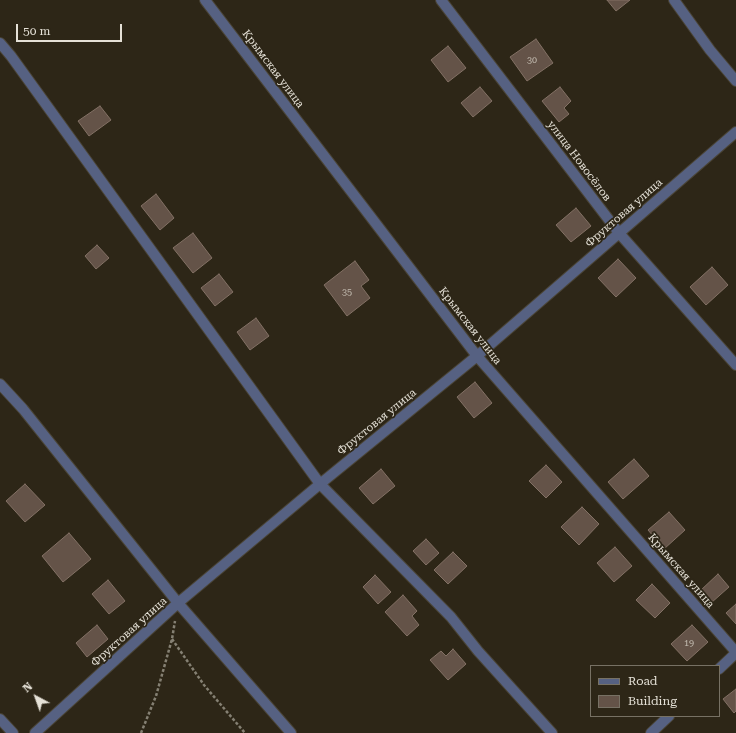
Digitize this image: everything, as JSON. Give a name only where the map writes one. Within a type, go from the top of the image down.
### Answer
[{"type":"street","name":"Крымская улица","points":[[205,0],[477,356],[736,652]]},
{"type":"street","name":"улица Новосёлов","points":[[441,0],[619,233],[736,365]]},
{"type":"street","points":[[674,0],[710,50],[736,81]]},
{"type":"street","points":[[0,42],[320,484],[451,617],[478,650],[552,733]]},
{"type":"street","name":"Фруктовая улица","points":[[35,733],[178,603],[320,484],[477,356],[736,132]]},
{"type":"street","points":[[0,384],[23,409],[178,603],[291,733]]},
{"type":"street","points":[[720,668],[736,652]]},
{"type":"street","points":[[651,733],[668,717]]},
{"type":"street","points":[[0,719],[13,733]]},
{"type":"path","points":[[141,733],[156,696],[172,639],[178,603]]},
{"type":"path","points":[[172,639],[204,685],[245,733]]},
{"type":"building","points":[[607,0],[630,0],[616,11]]},
{"type":"building","points":[[536,39],[553,63],[527,81],[510,57]]},
{"type":"building","points":[[448,46],[466,68],[448,82],[431,60]]},
{"type":"building","points":[[480,87],[492,101],[473,117],[461,103]]},
{"type":"building","points":[[560,87],[571,101],[564,108],[569,114],[559,122],[542,101]]},
{"type":"building","points":[[100,106],[111,120],[89,136],[78,121]]},
{"type":"building","points":[[156,194],[174,218],[160,230],[141,206]]},
{"type":"building","points":[[576,208],[591,226],[571,242],[556,225]]},
{"type":"building","points":[[193,233],[212,258],[193,273],[173,248]]},
{"type":"building","points":[[97,245],[109,258],[96,269],[85,256]]},
{"type":"building","points":[[618,259],[636,278],[616,297],[598,278]]},
{"type":"building","points":[[355,261],[369,280],[361,286],[370,298],[347,316],[324,285]]},
{"type":"building","points":[[712,267],[728,285],[706,305],[690,287]]},
{"type":"building","points":[[219,274],[233,292],[215,306],[201,288]]},
{"type":"building","points":[[256,318],[269,336],[250,350],[237,332]]},
{"type":"building","points":[[475,382],[492,403],[474,418],[457,397]]},
{"type":"building","points":[[634,459],[649,476],[623,499],[608,482]]},
{"type":"building","points":[[546,465],[562,482],[546,498],[529,481]]},
{"type":"building","points":[[381,469],[395,486],[373,504],[359,488]]},
{"type":"building","points":[[25,484],[45,505],[25,522],[6,501]]},
{"type":"building","points":[[582,507],[599,524],[579,545],[561,527]]},
{"type":"building","points":[[669,512],[685,530],[664,549],[648,530]]},
{"type":"building","points":[[69,533],[91,559],[63,582],[42,556]]},
{"type":"building","points":[[426,539],[439,553],[426,565],[413,551]]},
{"type":"building","points":[[615,547],[632,566],[614,582],[597,563]]},
{"type":"building","points":[[453,552],[467,566],[448,584],[434,570]]},
{"type":"building","points":[[718,574],[729,587],[711,603],[700,591]]},
{"type":"building","points":[[375,575],[391,592],[378,604],[363,587]]},
{"type":"building","points":[[108,580],[125,601],[109,614],[92,594]]},
{"type":"building","points":[[652,584],[670,603],[655,618],[636,600]]},
{"type":"building","points":[[403,595],[417,611],[412,616],[419,625],[407,636],[385,612]]},
{"type":"building","points":[[736,604],[736,624],[726,613]]},
{"type":"building","points":[[97,625],[108,639],[87,657],[76,643]]},
{"type":"building","points":[[692,625],[708,642],[687,661],[671,644]]},
{"type":"building","points":[[453,649],[466,664],[448,680],[430,660],[441,651],[446,656]]},
{"type":"building","points":[[736,689],[736,711],[734,713],[723,699]]}]
